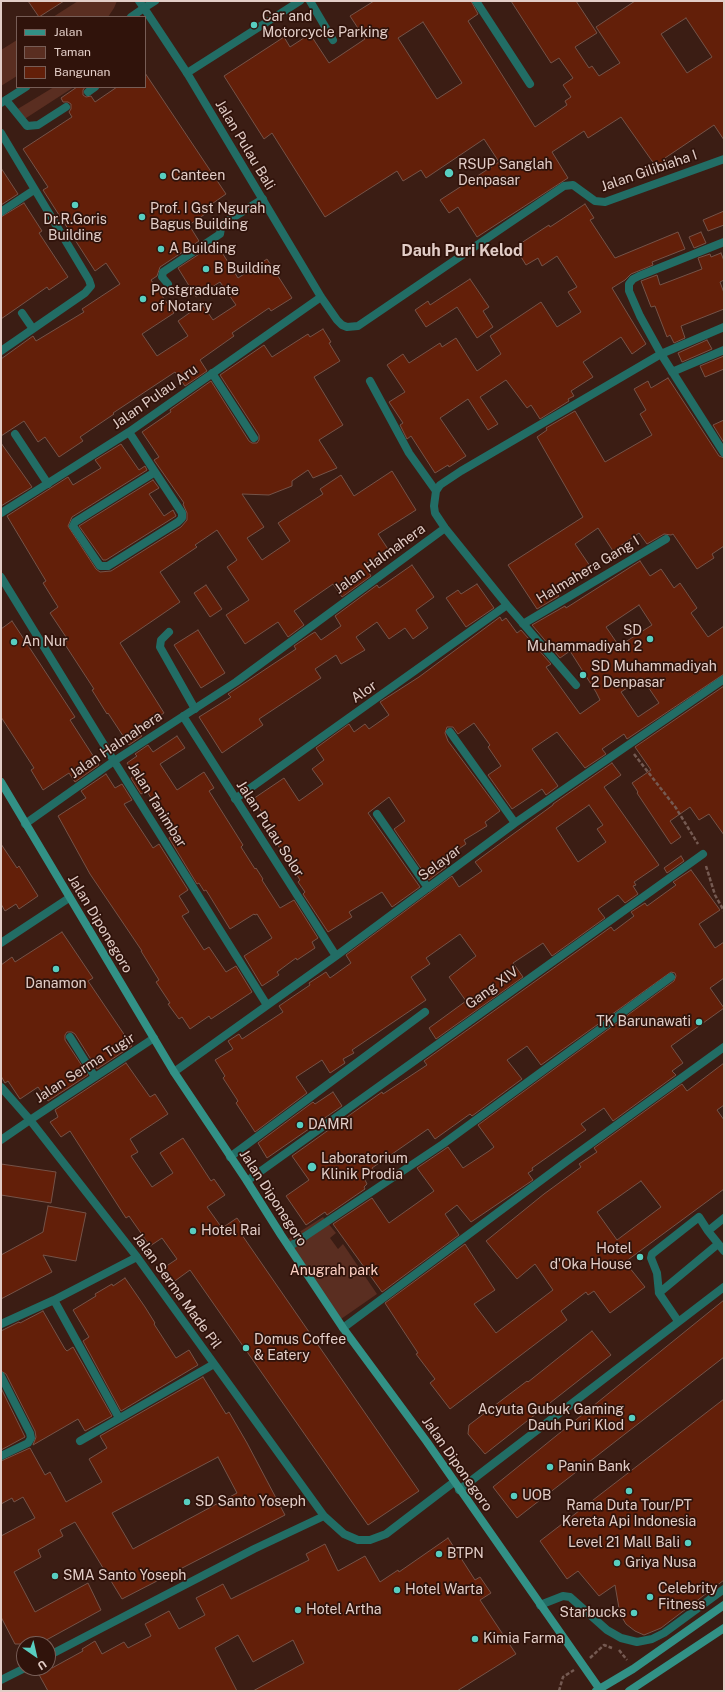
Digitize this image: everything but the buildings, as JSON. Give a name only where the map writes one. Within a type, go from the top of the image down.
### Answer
[{"type":"main road","name":"Jalan Diponegoro","points":[[1,782],[174,1072],[230,1158],[247,1181],[343,1328],[454,1482],[599,1690]]},
{"type":"main road","points":[[599,1690],[633,1669],[724,1605]]},
{"type":"main road","points":[[629,1691],[724,1628]]},
{"type":"street","points":[[132,16],[142,5],[155,1]]},
{"type":"street","points":[[187,73],[300,1]]},
{"type":"street","points":[[310,1],[333,40]]},
{"type":"street","points":[[476,1],[530,84]]},
{"type":"street","name":"Jalan Pulau Bali","points":[[142,5],[187,73],[322,297],[342,325],[347,328],[358,326],[564,186]]},
{"type":"street","points":[[25,88],[4,102],[27,126],[38,125],[66,107]]},
{"type":"street","points":[[1,134],[89,280],[90,286],[85,293],[1,350]]},
{"type":"street","name":"Jalan Gilibiaha I","points":[[564,186],[574,184],[595,201],[605,202],[724,159]]},
{"type":"street","points":[[1,212],[34,190]]},
{"type":"street","points":[[168,284],[162,277],[163,272],[220,234],[224,223],[263,199]]},
{"type":"street","points":[[723,451],[661,354],[640,316],[629,291],[629,284],[639,276],[724,242]]},
{"type":"street","name":"Jalan Pulau Aru","points":[[1,513],[129,432],[322,297]]},
{"type":"street","points":[[22,313],[33,329]]},
{"type":"street","points":[[370,381],[409,453],[436,492],[440,485],[461,471],[661,354],[724,327]]},
{"type":"street","points":[[672,372],[724,350]]},
{"type":"street","points":[[212,373],[254,438]]},
{"type":"street","points":[[129,432],[182,513],[182,518],[108,566],[100,566],[73,526],[75,522],[155,472]]},
{"type":"street","points":[[15,434],[48,484]]},
{"type":"street","name":"Jalan Halmahera","points":[[25,824],[114,761],[182,716],[195,710],[236,682],[445,528],[435,513],[434,506],[436,492]]},
{"type":"street","points":[[445,528],[507,605],[576,685]]},
{"type":"street","name":"Halmahera Gang I","points":[[524,624],[666,539]]},
{"type":"street","name":"Jalan Tanimbar","points":[[1,577],[267,1005]]},
{"type":"street","name":"Alor","points":[[235,799],[507,605]]},
{"type":"street","points":[[169,632],[161,640],[160,647],[195,710]]},
{"type":"street","name":"Selayar","points":[[174,1072],[336,956],[515,823],[724,679]]},
{"type":"street","name":"Jalan Pulau Solor","points":[[182,716],[336,956]]},
{"type":"street","points":[[450,732],[515,823]]},
{"type":"street","points":[[376,814],[428,888]]},
{"type":"street","name":"Gang XIV","points":[[247,1181],[703,854]]},
{"type":"street","points":[[1,943],[69,898]]},
{"type":"street","points":[[289,1247],[443,1144],[671,976]]},
{"type":"street","points":[[230,1158],[425,1012]]},
{"type":"street","points":[[70,1037],[95,1077]]},
{"type":"street","name":"Jalan Serma Tugir","points":[[1,1140],[154,1038]]},
{"type":"street","points":[[343,1328],[567,1161],[724,1047]]},
{"type":"street","name":"Jalan Serma Made Pil","points":[[1,1087],[30,1120],[137,1257],[324,1516],[344,1534],[358,1540],[370,1540],[386,1534],[454,1482]]},
{"type":"street","points":[[678,1321],[659,1293],[657,1273],[651,1258],[652,1254],[699,1217],[724,1251]]},
{"type":"street","points":[[708,1231],[724,1218]]},
{"type":"street","points":[[659,1293],[718,1244]]},
{"type":"street","points":[[1,1324],[54,1300],[137,1257]]},
{"type":"street","points":[[459,1490],[724,1287]]},
{"type":"street","points":[[54,1300],[119,1418]]},
{"type":"street","points":[[80,1441],[214,1364]]},
{"type":"street","points":[[1,1376],[30,1433],[31,1438],[28,1443],[1,1456]]},
{"type":"street","points":[[56,1652],[254,1549],[324,1516]]},
{"type":"street","points":[[540,1605],[563,1596],[570,1597],[607,1630],[621,1638],[637,1642],[652,1639],[664,1633],[724,1590]]},
{"type":"street","points":[[1,1680],[16,1672]]},
{"type":"path","points":[[628,746],[676,808],[703,854],[715,895],[724,910]]},
{"type":"green space","points":[[78,1],[117,1],[109,16],[55,16]]},
{"type":"green space","points":[[16,41],[16,77],[1,86],[1,50]]},
{"type":"green space","points":[[52,88],[72,88],[23,120],[16,110]]},
{"type":"green space","name":"Anugrah park","points":[[323,1217],[336,1233],[330,1238],[338,1249],[343,1244],[377,1294],[341,1319],[285,1241]]},
{"type":"place","name":"Car and Motorcycle Parking","points":[[254,25]]},
{"type":"place","name":"RSUP Sanglah Denpasar","points":[[449,173]]},
{"type":"place","name":"Canteen","points":[[163,176]]},
{"type":"place","name":"Dr.R.Goris Building","points":[[75,205]]},
{"type":"place","name":"Prof. I Gst Ngurah Bagus Building","points":[[142,217]]},
{"type":"place","name":"A Building","points":[[161,249]]},
{"type":"place","name":"B Building","points":[[206,269]]},
{"type":"place","name":"Postgraduate of Notary","points":[[143,299]]},
{"type":"place","name":"SD Muhammadiyah 2","points":[[650,639]]},
{"type":"place","name":"An Nur","points":[[14,642]]},
{"type":"place","name":"SD Muhammadiyah 2 Denpasar","points":[[583,675]]},
{"type":"place","name":"Danamon","points":[[56,969]]},
{"type":"place","name":"TK Barunawati","points":[[699,1022]]},
{"type":"place","name":"DAMRI","points":[[300,1125]]},
{"type":"place","name":"Laboratorium Klinik Prodia","points":[[312,1167]]},
{"type":"place","name":"Hotel Rai","points":[[193,1231]]},
{"type":"place","name":"Hotel d'Oka House","points":[[640,1257]]},
{"type":"place","name":"Domus Coffee & Eatery","points":[[246,1348]]},
{"type":"place","name":"Acyuta Gubuk Gaming Dauh Puri Klod","points":[[632,1418]]},
{"type":"place","name":"Panin Bank","points":[[550,1467]]},
{"type":"place","name":"Rama Duta Tour/PT Kereta Api Indonesia","points":[[629,1491]]},
{"type":"place","name":"UOB","points":[[514,1496]]},
{"type":"place","name":"SD Santo Yoseph","points":[[187,1502]]},
{"type":"place","name":"Level 21 Mall Bali","points":[[688,1543]]},
{"type":"place","name":"BTPN","points":[[439,1554]]},
{"type":"place","name":"Griya Nusa","points":[[617,1563]]},
{"type":"place","name":"SMA Santo Yoseph","points":[[55,1576]]},
{"type":"place","name":"Hotel Warta","points":[[397,1590]]},
{"type":"place","name":"Celebrity Fitness","points":[[650,1597]]},
{"type":"place","name":"Hotel Artha","points":[[298,1610]]},
{"type":"place","name":"Starbucks","points":[[634,1613]]},
{"type":"place","name":"Kimia Farma","points":[[475,1639]]},
{"type":"district","name":"Dauh Puri Kelod","points":[[462,251]]}]
